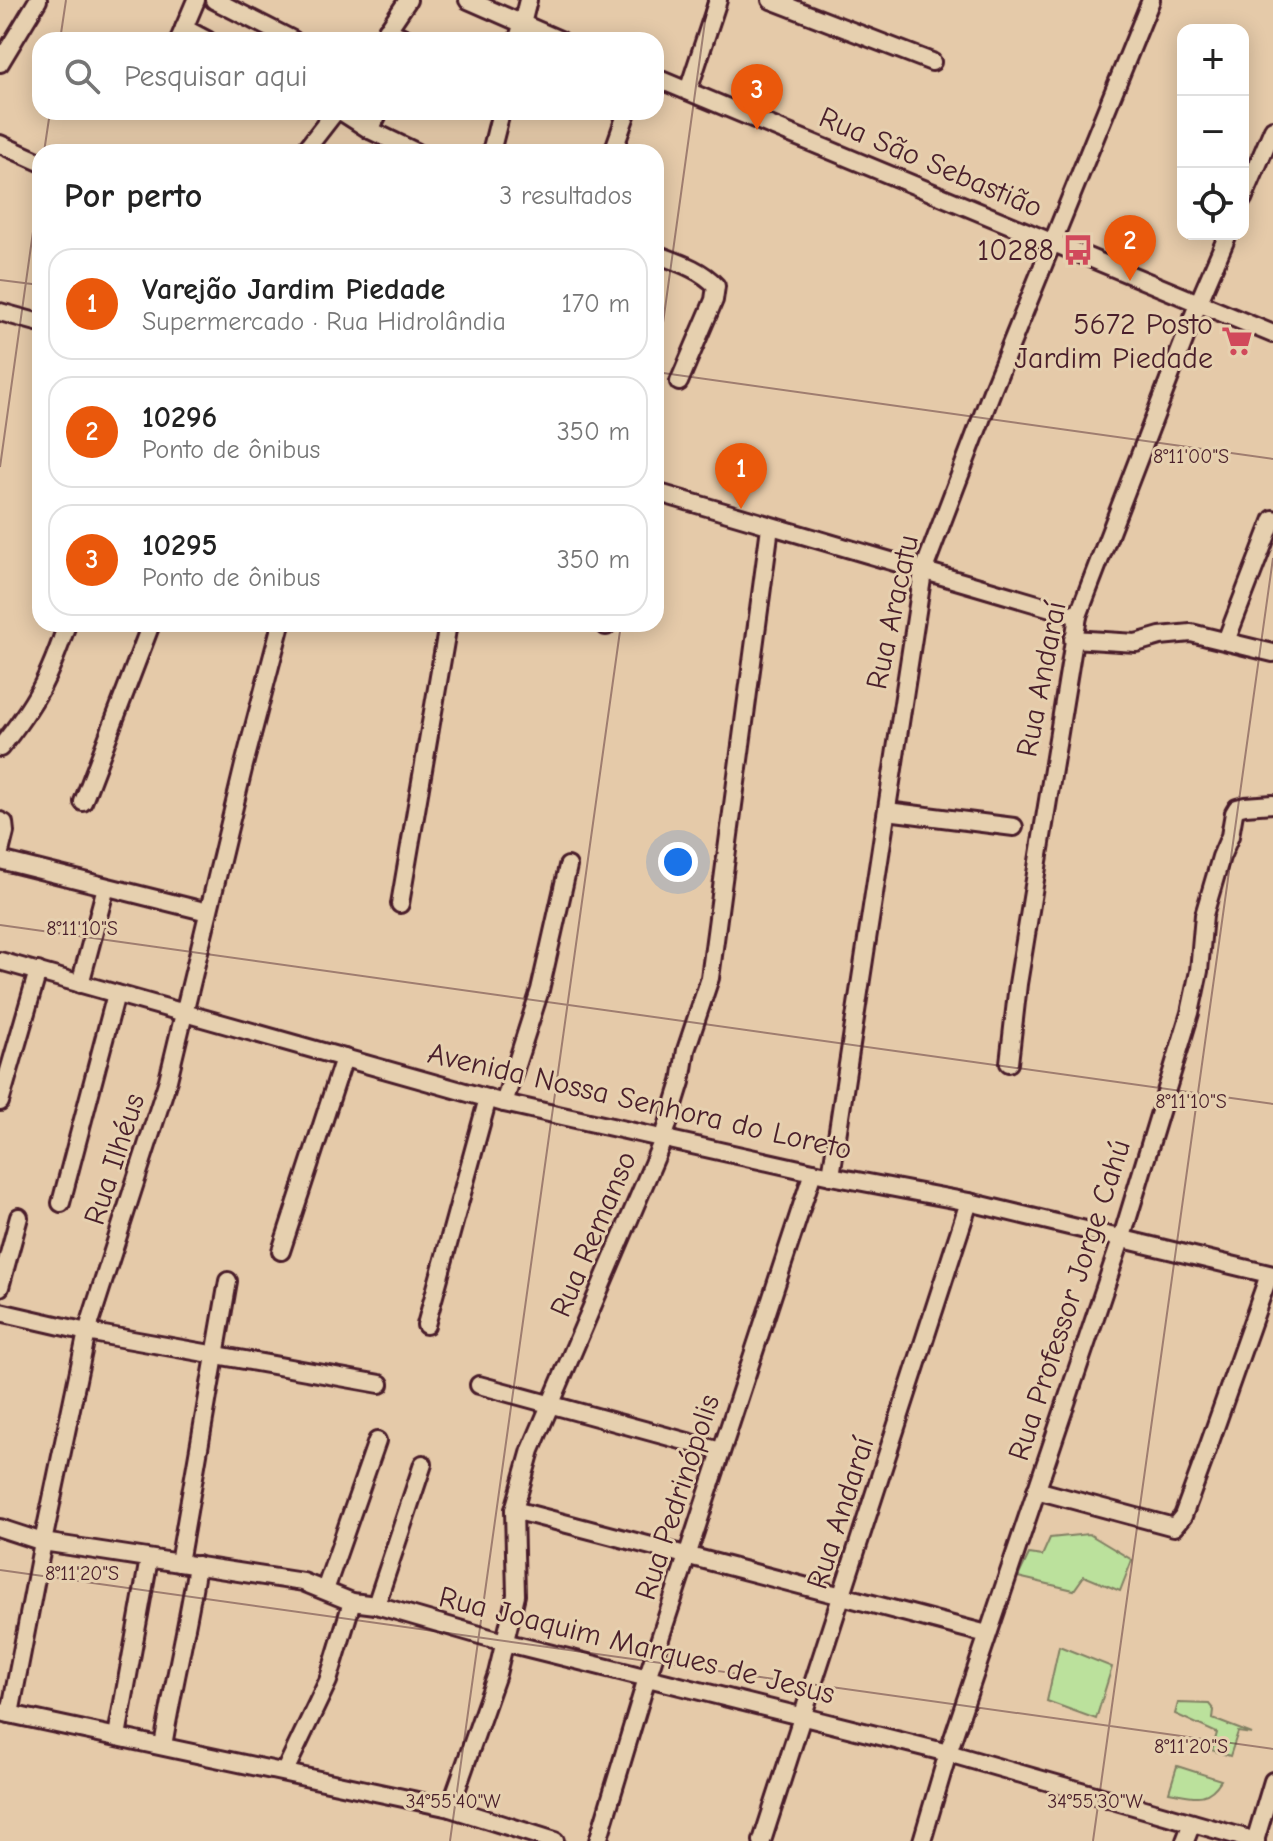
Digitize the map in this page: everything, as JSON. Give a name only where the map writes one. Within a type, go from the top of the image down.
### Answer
[{"type":"street","points":[[0,63],[38,0]]},
{"type":"street","points":[[182,32],[196,0]]},
{"type":"street","points":[[214,0],[277,32]]},
{"type":"street","points":[[386,32],[408,0]]},
{"type":"street","points":[[468,0],[520,32],[528,0]]},
{"type":"street","points":[[688,91],[718,0]]},
{"type":"street","points":[[771,0],[932,62]]},
{"type":"street","name":"Rua Aracatu","points":[[831,1176],[923,572],[992,391],[1151,0]]},
{"type":"street","name":"Rua São Sebastião","points":[[664,81],[1273,334]]},
{"type":"street","points":[[310,144],[329,120]]},
{"type":"street","points":[[354,120],[399,144]]},
{"type":"street","points":[[370,130],[375,120]]},
{"type":"street","points":[[493,144],[499,120]]},
{"type":"street","points":[[616,144],[624,120]]},
{"type":"street","points":[[1249,185],[1273,129]]},
{"type":"street","points":[[0,144],[32,158]]},
{"type":"street","name":"Rua Andaraí","points":[[1009,1063],[1018,984],[1078,616],[1225,240]]},
{"type":"street","points":[[664,257],[710,279],[716,286],[714,300],[679,382]]},
{"type":"street","points":[[0,312],[32,321]]},
{"type":"street","points":[[664,494],[1078,616]]},
{"type":"street","points":[[1226,641],[1273,519]]},
{"type":"street","name":"Rua Remanso","points":[[450,1808],[484,1715],[516,1595],[514,1510],[531,1450],[663,1140],[681,1082],[686,1050],[710,978],[770,527]]},
{"type":"street","points":[[0,748],[44,686],[64,632]]},
{"type":"street","points":[[83,802],[148,632]]},
{"type":"street","name":"Rua Ilhéus","points":[[5,1713],[87,1332],[168,1080],[279,632]]},
{"type":"street","points":[[400,904],[447,632]]},
{"type":"street","points":[[1073,639],[1136,643],[1160,636],[1191,633],[1273,653]]},
{"type":"street","name":"Rua Professor Jorge Cahú","points":[[922,1841],[987,1634],[1122,1237],[1190,1013],[1199,971],[1204,915],[1230,836],[1234,813],[1237,808],[1245,806],[1273,804]]},
{"type":"street","points":[[887,811],[1014,827]]},
{"type":"street","points":[[0,852],[3,826]]},
{"type":"street","points":[[0,860],[208,912]]},
{"type":"street","points":[[426,1325],[496,1100],[540,990],[568,866]]},
{"type":"street","points":[[80,984],[106,887]]},
{"type":"street","name":"Avenida Nossa Senhora do Loreto","points":[[0,961],[496,1100],[663,1140],[969,1202],[1271,1275]]},
{"type":"street","points":[[0,1102],[38,971]]},
{"type":"street","points":[[61,1203],[116,994]]},
{"type":"street","points":[[281,1251],[344,1058]]},
{"type":"street","name":"Rua Pedrinópolis","points":[[598,1841],[647,1678],[813,1172]]},
{"type":"street","name":"Rua Andaraí","points":[[762,1841],[969,1202]]},
{"type":"street","points":[[0,1287],[19,1217]]},
{"type":"street","points":[[1036,1490],[1174,1527],[1183,1516],[1271,1275]]},
{"type":"street","points":[[179,1563],[228,1281]]},
{"type":"street","points":[[0,1312],[87,1332],[380,1384]]},
{"type":"street","points":[[479,1385],[721,1451]]},
{"type":"street","points":[[325,1590],[377,1441]]},
{"type":"street","points":[[376,1605],[423,1464]]},
{"type":"street","points":[[514,1510],[987,1634]]},
{"type":"street","name":"Rua Joaquim Marques de Jesus","points":[[0,1528],[43,1542],[280,1576],[352,1602],[376,1605],[504,1642],[948,1753],[1255,1841]]},
{"type":"street","points":[[117,1736],[149,1559]]},
{"type":"street","points":[[163,1746],[175,1674],[188,1627],[197,1565]]},
{"type":"street","points":[[285,1771],[328,1681],[352,1602]]},
{"type":"street","points":[[5,1713],[450,1808],[555,1841]]},
{"type":"street","points":[[1255,1841],[1273,1781]]},
{"type":"street","points":[[1185,1841],[1192,1823]]},
{"type":"green space","points":[[1089,1534],[1132,1560],[1120,1591],[1084,1576],[1074,1590],[1018,1577],[1029,1554],[1042,1556],[1050,1538]]},
{"type":"green space","points":[[1059,1646],[1112,1667],[1096,1719],[1047,1701]]},
{"type":"green space","points":[[1178,1703],[1209,1704],[1214,1710],[1213,1719],[1252,1734],[1238,1732],[1230,1756],[1212,1750],[1217,1733],[1175,1714]]},
{"type":"green space","points":[[1177,1766],[1221,1780],[1205,1795],[1169,1792]]},
{"type":"place","name":"10295","points":[[757,130]]},
{"type":"place","name":"10288","points":[[1078,250]]},
{"type":"place","name":"10296","points":[[1130,281]]},
{"type":"place","name":"5672 Posto Jardim Piedade","points":[[1237,341]]},
{"type":"place","name":"Varejão Jardim Piedade","points":[[741,509]]}]
